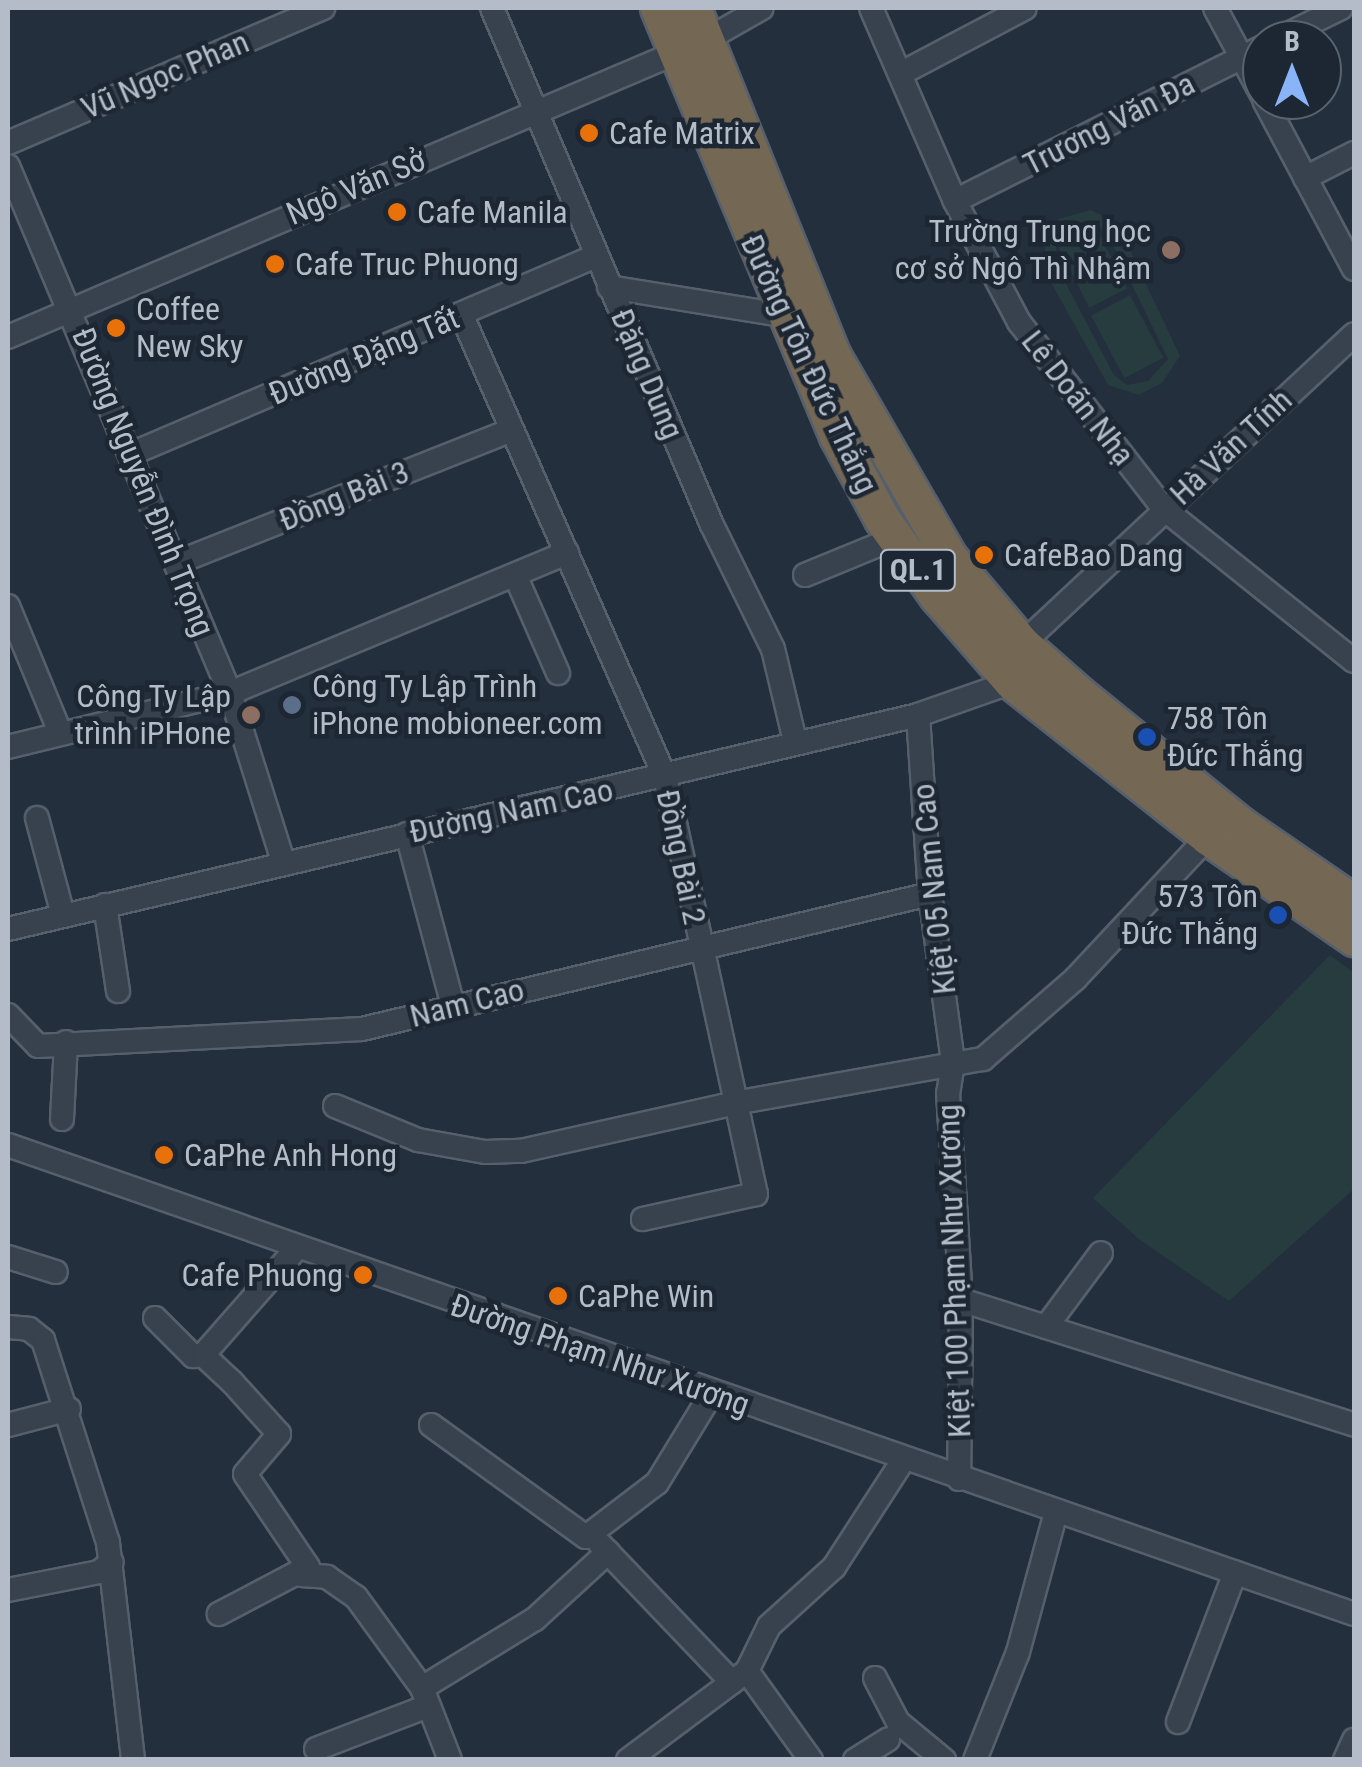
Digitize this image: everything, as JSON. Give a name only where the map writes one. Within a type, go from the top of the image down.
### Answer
[{"type":"highway","name":"Đường Tôn Đức Thắng","points":[[658,8],[691,33],[832,356],[949,558],[1022,644],[1156,758],[1354,903]]},
{"type":"highway","name":"Đường Tôn Đức Thắng","points":[[691,33],[781,315],[837,436],[895,538],[1012,682],[1208,836],[1354,938]]},
{"type":"street","name":"Vũ Ngọc Phan","points":[[8,143],[324,8]]},
{"type":"street","name":"Đặng Dung","points":[[492,8],[596,256],[773,649],[795,741]]},
{"type":"street","name":"Ngô Văn Sở","points":[[8,337],[534,111],[691,33],[762,8]]},
{"type":"street","name":"Lê Doãn Nhạ","points":[[871,8],[955,201],[1019,322],[1164,509],[1354,661]]},
{"type":"street","points":[[900,74],[1025,8]]},
{"type":"street","points":[[1215,8],[1242,40]]},
{"type":"street","points":[[1317,20],[1341,8]]},
{"type":"street","name":"Trương Văn Đa","points":[[955,201],[1242,57]]},
{"type":"street","points":[[1275,120],[1354,269]]},
{"type":"street","points":[[1305,178],[1354,153]]},
{"type":"street","name":"Đường Nguyễn Đình Trọng","points":[[8,166],[72,310],[230,693],[283,861]]},
{"type":"street","name":"Đường Đặng Tất","points":[[131,454],[596,256]]},
{"type":"street","points":[[610,287],[781,315]]},
{"type":"street","name":"Đồng Bài 2","points":[[462,316],[665,777],[756,1194],[642,1219]]},
{"type":"street","name":"Hà Văn Tính","points":[[1022,644],[1354,334]]},
{"type":"street","name":"Đồng Bài 3","points":[[176,563],[512,430]]},
{"type":"street","points":[[805,575],[895,538]]},
{"type":"street","points":[[8,747],[59,730],[230,693],[566,554]]},
{"type":"street","points":[[515,575],[558,674]]},
{"type":"street","points":[[8,606],[59,730]]},
{"type":"street","name":"Đường Nam Cao","points":[[8,928],[283,861],[665,777],[795,741],[918,716],[1012,682]]},
{"type":"street","name":"Kiệt 05 Nam Cao","points":[[918,716],[930,894],[953,1063]]},
{"type":"street","points":[[37,818],[64,915]]},
{"type":"street","points":[[407,834],[453,1006]]},
{"type":"street","points":[[335,1106],[418,1140],[485,1152],[521,1151],[736,1103],[983,1058],[1075,979],[1208,836]]},
{"type":"street","name":"Nam Cao","points":[[8,1016],[38,1046],[362,1029],[930,894]]},
{"type":"street","points":[[104,905],[118,991]]},
{"type":"street","points":[[62,1119],[66,1042]]},
{"type":"street","name":"Kiệt 100 Phạm Như Xương","points":[[953,1063],[948,1093],[961,1300],[959,1478]]},
{"type":"street","name":"Đường Phạm Như Xương","points":[[8,1145],[712,1394],[1354,1614]]},
{"type":"street","points":[[156,1318],[193,1356],[203,1355],[297,1248]]},
{"type":"street","points":[[1046,1327],[1101,1252]]},
{"type":"street","points":[[8,1257],[56,1272]]},
{"type":"street","points":[[961,1300],[1354,1425]]},
{"type":"street","points":[[8,1327],[29,1329],[43,1340],[69,1409],[112,1562],[132,1759]]},
{"type":"street","points":[[203,1355],[279,1434],[245,1474],[306,1558],[301,1575]]},
{"type":"street","points":[[316,1749],[425,1697],[535,1619],[657,1483],[712,1394]]},
{"type":"street","points":[[8,1425],[69,1409]]},
{"type":"street","points":[[432,1426],[600,1544],[740,1676],[810,1760]]},
{"type":"street","points":[[628,1760],[740,1676],[769,1626],[834,1567],[904,1459]]},
{"type":"street","points":[[975,1760],[1018,1652],[1056,1512]]},
{"type":"street","points":[[8,1590],[99,1572],[112,1562]]},
{"type":"street","points":[[1178,1722],[1235,1573]]},
{"type":"street","points":[[218,1614],[301,1575],[327,1577],[356,1597],[425,1697],[450,1760]]},
{"type":"street","points":[[875,1678],[898,1722],[944,1760]]},
{"type":"street","points":[[855,1760],[888,1739]]},
{"type":"street","points":[[1345,1760],[1354,1740]]},
{"type":"green space","points":[[1091,210],[1112,221],[1128,246],[1180,356],[1162,383],[1139,395],[1108,385],[1043,268],[1046,234],[1059,219]],"holes":[[[1082,222],[1098,225],[1111,241],[1168,359],[1148,381],[1127,385],[1114,375],[1056,265],[1056,236]]]},
{"type":"green space","points":[[1096,228],[1127,289],[1089,308],[1059,247]]},
{"type":"green space","points":[[1130,295],[1163,358],[1124,378],[1091,316]]},
{"type":"green space","points":[[1330,955],[1354,973],[1354,1189],[1229,1301],[1140,1240],[1093,1198]]},
{"type":"place","name":"Cafe Matrix","points":[[589,133]]},
{"type":"place","name":"Cafe Manila","points":[[397,212]]},
{"type":"place","name":"Trường Trung học cơ sở Ngô Thì Nhậm","points":[[1171,250]]},
{"type":"place","name":"Cafe Truc Phuong","points":[[275,264]]},
{"type":"place","name":"Coffee New Sky","points":[[116,328]]},
{"type":"place","name":"CafeBao Dang","points":[[984,555]]},
{"type":"place","name":"Công Ty Lập Trình iPhone mobioneer.com","points":[[292,705]]},
{"type":"place","name":"Công Ty Lập trình iPHone","points":[[251,715]]},
{"type":"place","name":"758 Tôn Đức Thắng","points":[[1147,737]]},
{"type":"place","name":"573 Tôn Đức Thắng","points":[[1278,915]]},
{"type":"place","name":"CaPhe Anh Hong","points":[[164,1155]]},
{"type":"place","name":"Cafe Phuong","points":[[363,1275]]},
{"type":"place","name":"CaPhe Win","points":[[558,1296]]}]
